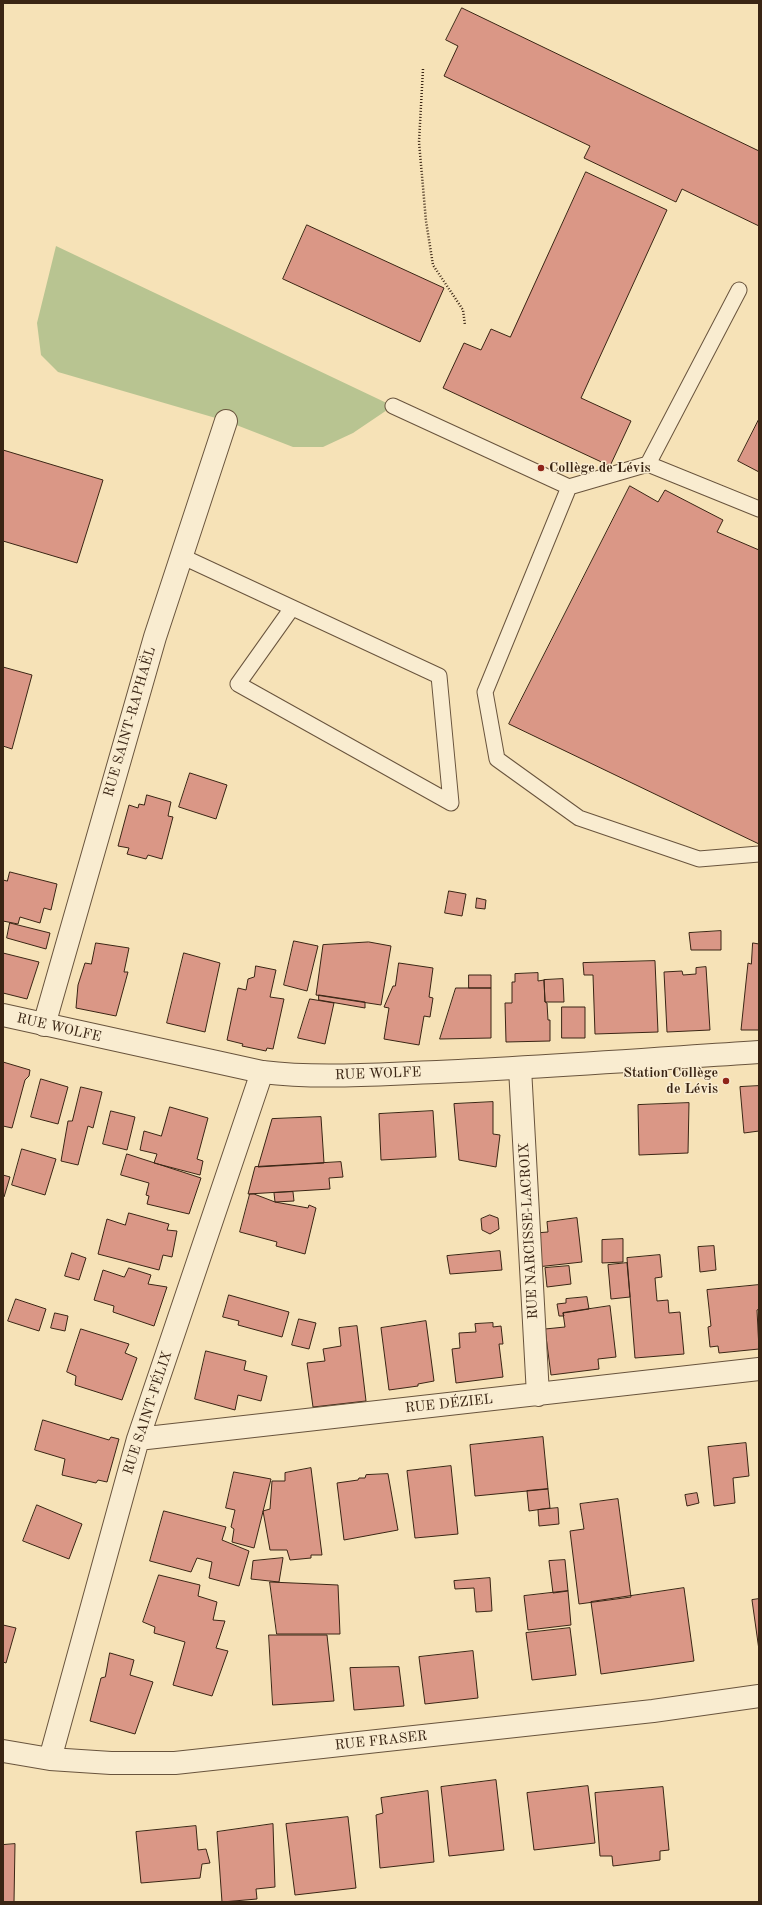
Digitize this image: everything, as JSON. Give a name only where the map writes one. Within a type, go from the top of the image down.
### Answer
[{"type":"street","name":"RUE SAINT-RAPHAËL","points":[[44,1026],[155,637],[226,421]]},
{"type":"street","name":"RUE WOLFE","points":[[3,1016],[262,1072],[295,1076],[332,1076],[520,1068],[759,1052]]},
{"type":"street","name":"RUE NARCISSE-LACROIX","points":[[520,1068],[538,1395]]},
{"type":"street","name":"RUE SAINT-FÉLIX","points":[[50,1758],[138,1438],[262,1072]]},
{"type":"street","name":"RUE DÉZIEL","points":[[138,1438],[538,1395],[759,1369]]},
{"type":"street","name":"RUE FRASER","points":[[3,1750],[50,1758],[111,1763],[175,1763],[653,1711],[759,1696]]},
{"type":"lane","points":[[648,464],[739,290]]},
{"type":"lane","points":[[393,406],[569,487],[648,464],[759,509]]},
{"type":"lane","points":[[569,487],[485,692],[497,759],[579,818],[698,858],[759,854]]},
{"type":"lane","points":[[181,556],[439,676],[450,803],[238,684],[292,608]]},
{"type":"path","points":[[423,68],[419,142],[426,221],[433,265],[463,310],[465,325]]},
{"type":"green space","points":[[56,246],[393,406],[353,433],[323,447],[293,447],[226,421],[58,372],[41,355],[37,323]]},
{"type":"building","points":[[462,8],[759,151],[759,226],[682,189],[676,202],[584,158],[590,146],[444,76],[458,46],[446,40]]},
{"type":"building","points":[[586,172],[667,210],[581,398],[631,421],[610,466],[443,388],[464,343],[481,350],[491,329],[510,337]]},
{"type":"building","points":[[307,225],[444,288],[420,342],[283,279]]},
{"type":"building","points":[[759,419],[759,472],[738,461]]},
{"type":"building","points":[[3,450],[103,480],[77,563],[3,541]]},
{"type":"building","points":[[630,486],[658,502],[665,490],[723,520],[717,532],[759,550],[759,844],[509,724]]},
{"type":"building","points":[[3,667],[32,675],[12,749],[3,746]]},
{"type":"building","points":[[190,773],[227,785],[216,819],[179,807]]},
{"type":"building","points":[[147,795],[171,802],[168,816],[173,817],[162,859],[148,855],[146,859],[127,854],[129,848],[118,846],[129,805],[138,808],[139,804],[144,805]]},
{"type":"building","points":[[10,872],[57,884],[51,910],[44,908],[40,923],[20,917],[18,924],[3,921],[3,880],[7,881]]},
{"type":"building","points":[[449,891],[466,894],[462,916],[445,913]]},
{"type":"building","points":[[477,898],[486,900],[485,909],[476,908]]},
{"type":"building","points":[[10,923],[50,933],[46,949],[7,938]]},
{"type":"building","points":[[721,931],[721,950],[691,950],[689,933]]},
{"type":"building","points":[[294,941],[318,946],[307,991],[284,985]]},
{"type":"building","points":[[369,942],[391,946],[381,1005],[316,995],[323,945]]},
{"type":"building","points":[[96,943],[129,948],[124,972],[128,972],[116,1016],[76,1008],[78,985],[85,963],[91,964]]},
{"type":"building","points":[[753,943],[759,944],[759,1030],[741,1030],[748,963],[751,964]]},
{"type":"building","points":[[3,953],[39,962],[27,999],[3,993]]},
{"type":"building","points":[[184,953],[220,963],[205,1032],[167,1023]]},
{"type":"building","points":[[655,961],[658,1032],[595,1034],[593,975],[584,975],[583,963]]},
{"type":"building","points":[[399,963],[433,968],[429,997],[433,998],[430,1017],[424,1016],[419,1045],[384,1039],[389,1008],[384,1007],[393,986],[395,986]]},
{"type":"building","points":[[256,966],[276,970],[270,997],[284,999],[273,1049],[267,1048],[266,1051],[242,1046],[243,1044],[227,1040],[238,988],[246,990],[248,979],[254,977]]},
{"type":"building","points":[[706,967],[710,1030],[667,1032],[664,972],[682,971],[683,975],[696,974],[696,968]]},
{"type":"building","points":[[538,973],[538,981],[544,980],[545,1002],[547,1003],[548,1020],[550,1020],[550,1041],[506,1042],[505,1003],[512,1003],[512,982],[515,982],[515,974]]},
{"type":"building","points":[[469,975],[491,975],[491,988],[469,988]]},
{"type":"building","points":[[563,979],[564,1002],[545,1002],[544,980]]},
{"type":"building","points":[[456,988],[491,988],[491,1038],[440,1039]]},
{"type":"building","points":[[319,995],[365,1002],[365,1008],[319,1000]]},
{"type":"building","points":[[310,999],[334,1003],[325,1044],[298,1038]]},
{"type":"building","points":[[562,1007],[585,1007],[585,1038],[562,1038]]},
{"type":"building","points":[[3,1062],[30,1070],[29,1076],[25,1080],[12,1128],[3,1126]]},
{"type":"building","points":[[41,1079],[68,1087],[58,1124],[31,1117]]},
{"type":"building","points":[[759,1086],[759,1131],[744,1133],[740,1087]]},
{"type":"building","points":[[81,1087],[102,1092],[93,1128],[88,1126],[78,1165],[61,1161],[68,1121],[72,1121]]},
{"type":"building","points":[[493,1102],[493,1134],[500,1135],[496,1167],[459,1160],[454,1104]]},
{"type":"building","points":[[689,1103],[688,1153],[639,1155],[638,1105]]},
{"type":"building","points":[[170,1107],[208,1118],[197,1159],[203,1161],[200,1175],[154,1163],[157,1154],[140,1150],[144,1131],[161,1136]]},
{"type":"building","points":[[111,1111],[135,1117],[127,1150],[103,1144]]},
{"type":"building","points":[[433,1111],[436,1157],[381,1160],[379,1114]]},
{"type":"building","points":[[321,1117],[324,1163],[258,1167],[272,1119]]},
{"type":"building","points":[[22,1149],[56,1159],[45,1195],[12,1185]]},
{"type":"building","points":[[127,1154],[201,1178],[189,1214],[147,1204],[149,1196],[146,1195],[149,1183],[121,1175]]},
{"type":"building","points":[[341,1162],[343,1177],[329,1178],[330,1189],[248,1194],[255,1167]]},
{"type":"building","points":[[3,1175],[10,1177],[4,1197],[3,1197]]},
{"type":"building","points":[[293,1192],[294,1201],[275,1202],[274,1193]]},
{"type":"building","points":[[250,1194],[254,1194],[275,1202],[308,1208],[309,1205],[316,1208],[305,1254],[276,1246],[277,1242],[240,1232]]},
{"type":"building","points":[[129,1213],[169,1224],[167,1230],[177,1231],[172,1257],[163,1255],[159,1270],[98,1254],[107,1219],[125,1225]]},
{"type":"building","points":[[490,1215],[498,1218],[499,1229],[490,1234],[482,1230],[481,1219]]},
{"type":"building","points":[[577,1218],[582,1262],[537,1267],[535,1233],[548,1232],[547,1222]]},
{"type":"building","points":[[623,1239],[623,1262],[602,1263],[602,1240]]},
{"type":"building","points":[[714,1246],[716,1270],[700,1272],[698,1247]]},
{"type":"building","points":[[500,1251],[502,1270],[450,1274],[447,1256]]},
{"type":"building","points":[[72,1253],[86,1258],[79,1280],[65,1276]]},
{"type":"building","points":[[660,1255],[662,1277],[655,1278],[657,1301],[668,1300],[669,1313],[680,1312],[684,1354],[635,1358],[627,1258]]},
{"type":"building","points":[[627,1263],[630,1297],[611,1299],[608,1265]]},
{"type":"building","points":[[569,1266],[571,1284],[547,1287],[545,1268]]},
{"type":"building","points":[[129,1268],[151,1275],[148,1284],[167,1287],[154,1326],[113,1312],[114,1306],[94,1300],[103,1270],[124,1277]]},
{"type":"building","points":[[759,1285],[759,1309],[757,1310],[759,1349],[719,1353],[718,1346],[710,1347],[708,1327],[711,1326],[707,1290]]},
{"type":"building","points":[[229,1295],[289,1312],[282,1337],[238,1325],[239,1321],[223,1317]]},
{"type":"building","points":[[587,1297],[589,1309],[563,1313],[564,1316],[559,1316],[557,1304],[566,1303],[566,1299]]},
{"type":"building","points":[[16,1299],[46,1309],[39,1331],[8,1321]]},
{"type":"building","points":[[610,1306],[616,1357],[598,1359],[599,1369],[551,1375],[545,1329],[565,1327],[563,1313]]},
{"type":"building","points":[[55,1313],[68,1316],[65,1331],[51,1328]]},
{"type":"building","points":[[299,1319],[316,1323],[309,1349],[292,1345]]},
{"type":"building","points":[[426,1321],[434,1381],[418,1384],[418,1386],[389,1390],[381,1328]]},
{"type":"building","points":[[493,1323],[493,1327],[501,1326],[503,1344],[499,1344],[503,1377],[456,1383],[452,1349],[460,1348],[459,1333],[476,1332],[475,1324]]},
{"type":"building","points":[[357,1326],[366,1401],[313,1407],[307,1363],[325,1361],[323,1349],[341,1346],[339,1328]]},
{"type":"building","points":[[81,1329],[129,1344],[125,1353],[137,1358],[122,1400],[75,1385],[76,1376],[67,1372]]},
{"type":"building","points":[[206,1351],[246,1361],[244,1370],[267,1376],[261,1401],[238,1395],[235,1410],[195,1399]]},
{"type":"building","points":[[43,1420],[109,1440],[111,1437],[119,1439],[107,1482],[98,1480],[96,1483],[62,1475],[65,1459],[35,1450]]},
{"type":"building","points":[[543,1437],[548,1489],[475,1496],[470,1445]]},
{"type":"building","points":[[746,1443],[749,1476],[733,1478],[735,1503],[714,1506],[708,1447]]},
{"type":"building","points":[[451,1466],[458,1534],[415,1538],[407,1471]]},
{"type":"building","points":[[311,1468],[322,1555],[311,1555],[311,1558],[290,1560],[287,1550],[270,1550],[263,1511],[270,1509],[272,1481],[285,1481],[285,1473]]},
{"type":"building","points":[[234,1472],[271,1479],[254,1548],[232,1542],[234,1529],[231,1527],[235,1510],[226,1508]]},
{"type":"building","points":[[388,1474],[398,1530],[344,1540],[337,1483],[358,1480],[359,1478],[365,1478],[366,1475]]},
{"type":"building","points":[[548,1489],[550,1508],[529,1511],[527,1491]]},
{"type":"building","points":[[697,1493],[699,1503],[687,1506],[685,1495]]},
{"type":"building","points":[[618,1499],[631,1597],[579,1604],[570,1531],[584,1529],[580,1504]]},
{"type":"building","points":[[37,1505],[82,1524],[69,1559],[23,1541]]},
{"type":"building","points":[[558,1508],[559,1524],[539,1526],[538,1510]]},
{"type":"building","points":[[164,1511],[226,1527],[222,1540],[249,1551],[239,1586],[209,1578],[212,1562],[197,1558],[191,1572],[150,1561]]},
{"type":"building","points":[[283,1558],[279,1582],[251,1579],[253,1561]]},
{"type":"building","points":[[565,1560],[568,1591],[553,1593],[549,1561]]},
{"type":"building","points":[[159,1575],[200,1585],[198,1596],[217,1602],[213,1620],[225,1621],[216,1648],[228,1651],[212,1696],[173,1685],[185,1642],[154,1633],[155,1627],[143,1622]]},
{"type":"building","points":[[490,1578],[492,1611],[476,1612],[474,1588],[455,1589],[454,1581]]},
{"type":"building","points":[[270,1582],[338,1585],[340,1634],[277,1634]]},
{"type":"building","points":[[684,1588],[694,1661],[601,1674],[591,1602]]},
{"type":"building","points":[[568,1591],[571,1625],[528,1630],[524,1596]]},
{"type":"building","points":[[759,1599],[759,1650],[752,1600]]},
{"type":"building","points":[[3,1625],[16,1628],[6,1663],[3,1662]]},
{"type":"building","points":[[570,1628],[576,1675],[532,1680],[526,1633]]},
{"type":"building","points":[[269,1635],[327,1635],[334,1701],[273,1705]]},
{"type":"building","points":[[473,1651],[478,1698],[425,1704],[419,1657]]},
{"type":"building","points":[[110,1653],[134,1660],[130,1675],[153,1682],[135,1734],[90,1721],[101,1678],[105,1677]]},
{"type":"building","points":[[399,1667],[404,1706],[354,1710],[350,1668]]},
{"type":"building","points":[[496,1780],[504,1850],[449,1856],[441,1787]]},
{"type":"building","points":[[588,1786],[595,1843],[534,1850],[527,1793]]},
{"type":"building","points":[[663,1787],[669,1850],[660,1851],[660,1860],[613,1866],[612,1856],[600,1856],[595,1793]]},
{"type":"building","points":[[428,1791],[434,1862],[380,1868],[376,1815],[383,1813],[381,1798]]},
{"type":"building","points":[[348,1817],[356,1888],[295,1895],[286,1824]]},
{"type":"building","points":[[273,1824],[275,1887],[256,1889],[257,1899],[222,1902],[217,1832]]},
{"type":"building","points":[[196,1826],[198,1850],[206,1849],[210,1863],[202,1864],[200,1878],[141,1883],[136,1832]]},
{"type":"building","points":[[15,1844],[14,1902],[3,1902],[3,1845]]},
{"type":"place","name":"Collège de Lévis","points":[[541,468]]},
{"type":"place","name":"Station Collège de Lévis","points":[[726,1081]]}]
